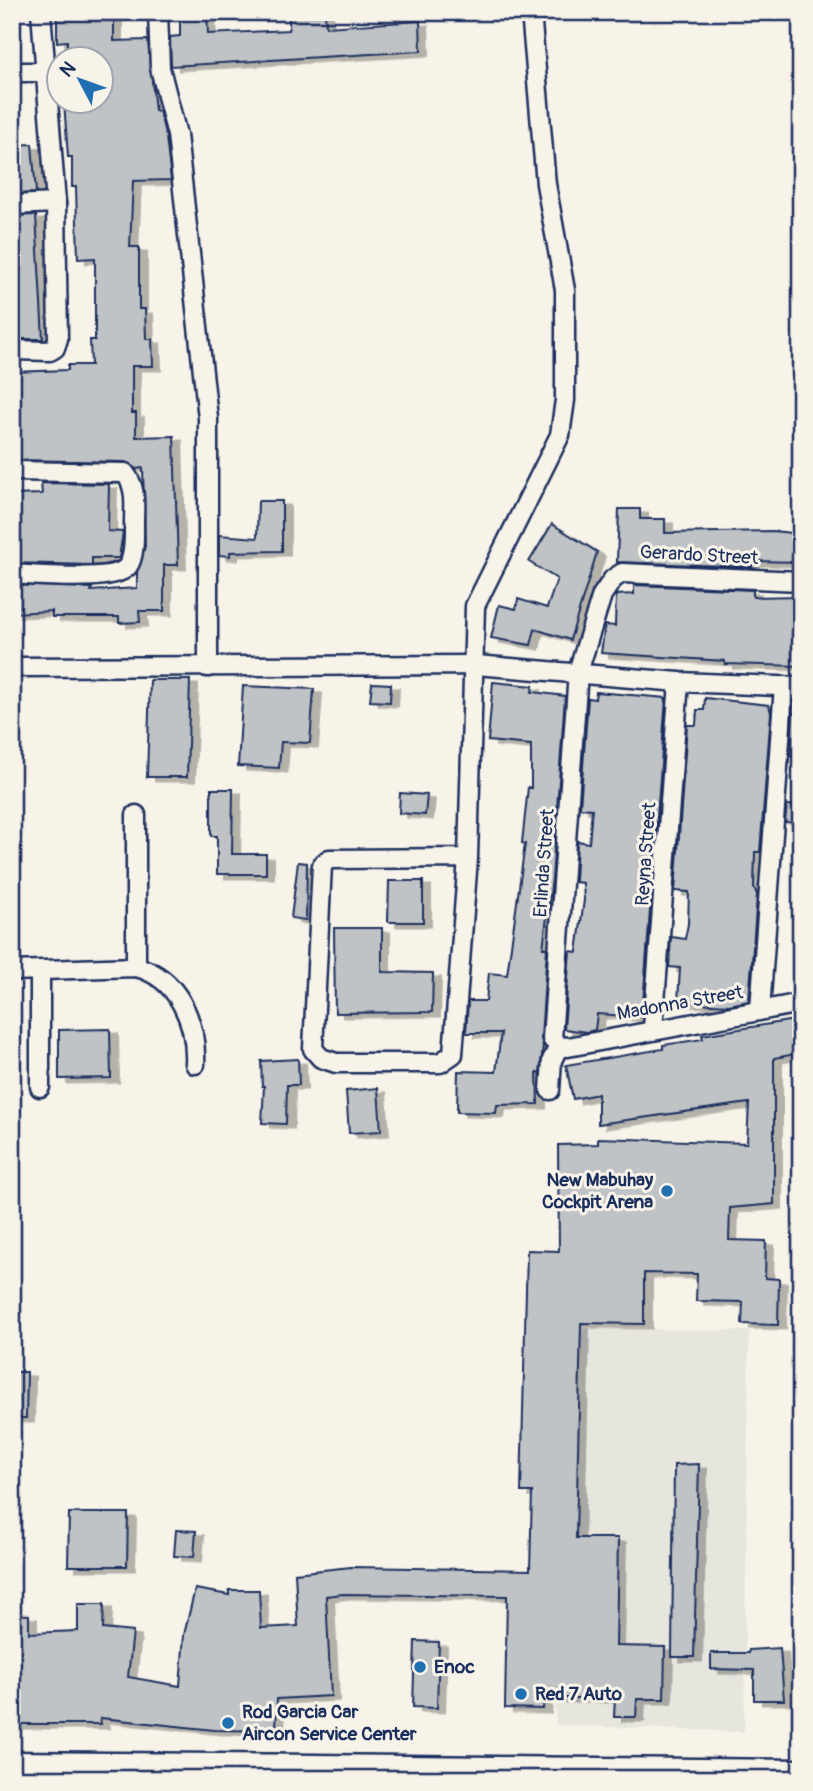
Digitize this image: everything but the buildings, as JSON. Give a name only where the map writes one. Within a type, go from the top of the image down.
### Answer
[{"type":"highway","points":[[12,1767],[268,1773],[801,1775]]},
{"type":"street","points":[[12,72],[46,72],[41,12]]},
{"type":"street","points":[[158,12],[160,68],[177,135],[208,418],[208,667]]},
{"type":"street","points":[[468,858],[329,859],[322,865],[313,1049],[321,1058],[336,1063],[440,1063],[453,1054],[468,858],[476,665],[475,606],[559,435],[565,400],[565,290],[546,184],[531,12]]},
{"type":"street","points":[[12,350],[50,351],[55,348],[56,203],[49,116]]},
{"type":"street","points":[[12,205],[56,203]]},
{"type":"street","points":[[12,471],[125,473],[134,485],[134,541],[129,565],[121,573],[100,576],[12,574]]},
{"type":"street","name":"Gerardo Street","points":[[578,672],[602,595],[608,584],[622,573],[801,581]]},
{"type":"street","points":[[12,667],[476,665],[679,682],[793,687],[760,1010]]},
{"type":"street","name":"Erlinda Street","points":[[564,1046],[552,1039],[578,672]]},
{"type":"street","name":"Reyna Street","points":[[653,1029],[679,682]]},
{"type":"street","points":[[136,815],[136,967]]},
{"type":"street","points":[[12,971],[136,967],[152,971],[176,995],[193,1029],[195,1064]]},
{"type":"street","points":[[40,971],[40,1087]]},
{"type":"street","name":"Madonna Street","points":[[564,1046],[801,1003]]},
{"type":"street","points":[[550,1090],[552,1060],[564,1046]]},
{"type":"shaded area","points":[[554,1328],[749,1331],[744,1732],[556,1725],[549,1517]]},
{"type":"place","name":"New Mabuhay Cockpit Arena","points":[[667,1191]]},
{"type":"place","name":"Enoc","points":[[420,1667]]},
{"type":"place","name":"Red 7 Auto","points":[[521,1694]]},
{"type":"place","name":"Rod Garcia Car Aircon Service Center","points":[[228,1723]]}]
